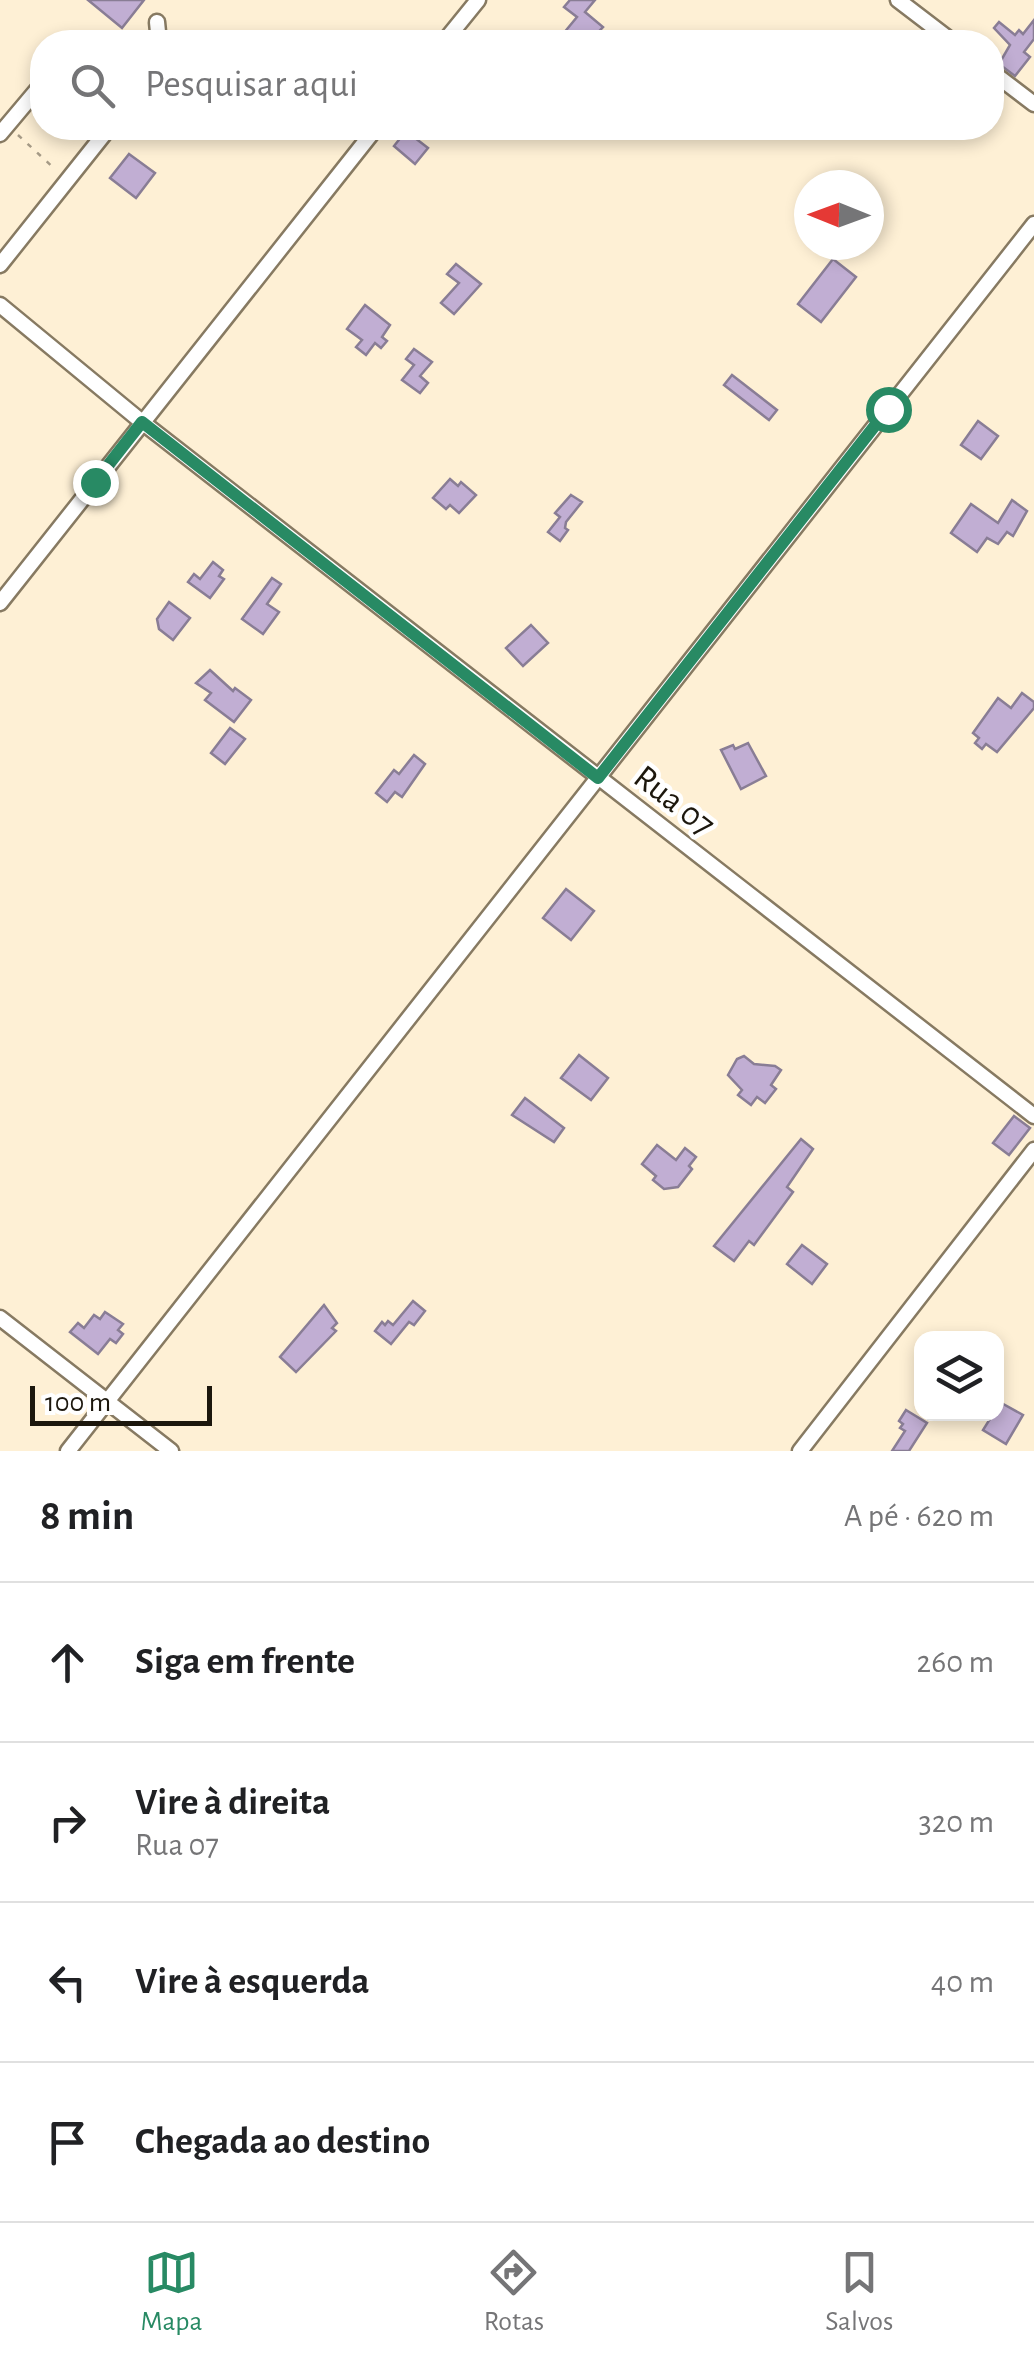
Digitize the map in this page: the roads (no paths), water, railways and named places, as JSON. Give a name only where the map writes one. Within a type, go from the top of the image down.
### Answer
[{"type":"street","points":[[454,30],[478,0]]},
{"type":"street","points":[[898,0],[938,30]]},
{"type":"street","points":[[157,22],[158,30]]},
{"type":"street","points":[[1004,81],[1034,104]]},
{"type":"street","points":[[4,130],[30,99]]},
{"type":"street","points":[[0,266],[99,140]]},
{"type":"street","points":[[0,603],[366,140]]},
{"type":"street","points":[[68,1451],[1034,224]]},
{"type":"street","name":"Rua 07","points":[[0,304],[142,422],[1034,1116]]},
{"type":"street","points":[[800,1451],[1034,1150]]},
{"type":"street","points":[[0,1318],[171,1451]]}]
